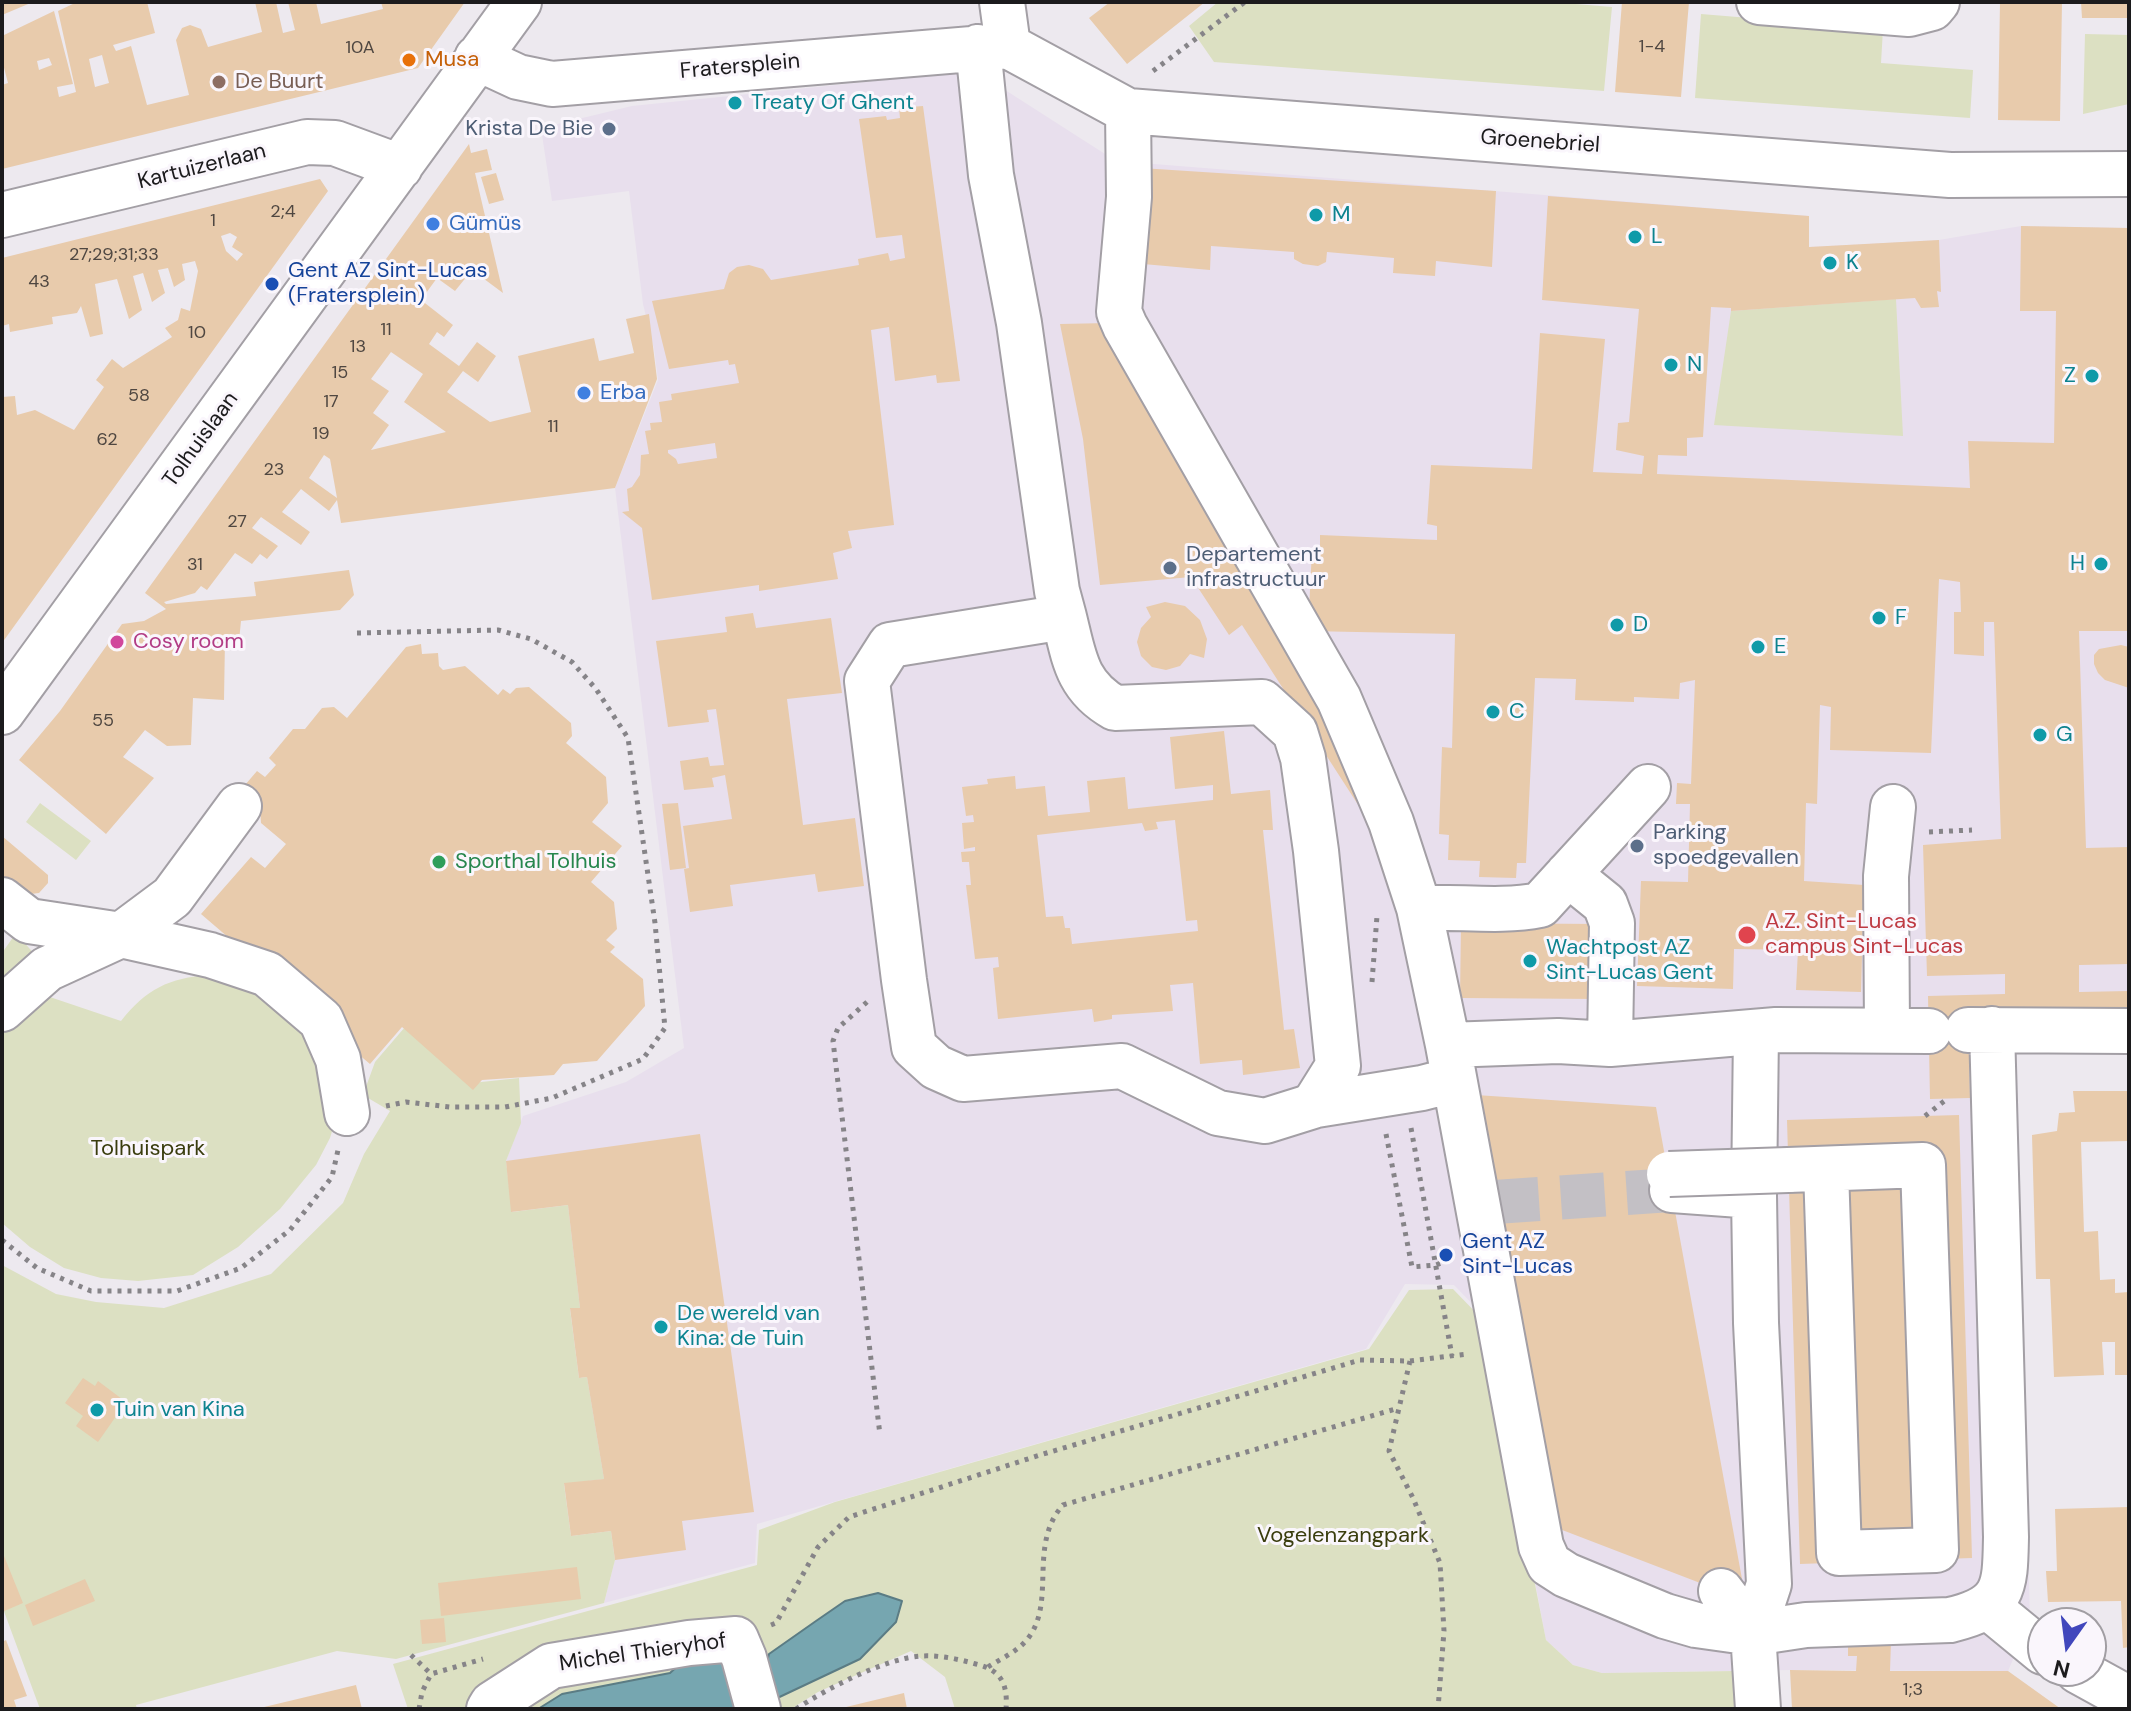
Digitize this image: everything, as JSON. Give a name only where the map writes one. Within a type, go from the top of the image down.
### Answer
[{"type":"street","points":[[400,167],[519,2]]},
{"type":"street","points":[[1002,2],[993,46],[991,175],[1019,323],[1057,591],[1075,662],[1095,697],[1115,708],[1262,702],[1295,732],[1303,758],[1316,851],[1338,1066],[1310,1106]]},
{"type":"street","points":[[1759,2],[1909,14],[1932,8],[1937,2]]},
{"type":"street","name":"Fratersplein","points":[[477,58],[518,77],[552,84],[993,46]]},
{"type":"street","name":"Groenebriel","points":[[993,46],[1120,106],[1950,175],[2109,174]]},
{"type":"street","points":[[1120,106],[1129,197],[1119,312],[1339,699],[1391,822],[1398,911],[1451,1062],[1486,1202],[1504,1351],[1541,1546],[1549,1564],[1566,1575],[1665,1616],[1696,1625],[1753,1633],[1806,1625],[1950,1620],[1972,1615],[1987,1606],[1998,1595],[2005,1580],[2006,1537],[1944,1030],[1886,876],[1893,807]]},
{"type":"street","name":"Kartuizerlaan","points":[[2,215],[307,142],[335,143],[400,167]]},
{"type":"street","points":[[2109,174],[2129,156]]},
{"type":"street","name":"Tolhuislaan","points":[[2,712],[400,167]]},
{"type":"street","points":[[1064,617],[890,645],[867,681],[914,1047],[936,1067],[963,1079],[1122,1066],[1218,1113],[1265,1121],[1310,1106],[1378,1096],[1451,1062],[1558,1041],[1610,1044],[1756,1032],[2129,1031]]},
{"type":"street","points":[[1398,911],[1458,906],[1517,909],[1540,905],[1648,787]]},
{"type":"street","points":[[2,1009],[47,969],[121,935],[172,897],[239,806]]},
{"type":"street","points":[[1568,874],[1605,904],[1612,923],[1610,1044]]},
{"type":"street","points":[[2,900],[29,921],[121,935],[210,955],[267,974],[321,1020],[338,1059],[347,1113]]},
{"type":"street","points":[[1756,1032],[1756,1323],[1769,1584],[1753,1633],[1758,1709]]},
{"type":"street","points":[[1754,1196],[1671,1182],[1807,1170],[1923,1165],[1936,1550],[1839,1553],[1807,1170]]},
{"type":"street","points":[[1721,1591],[1753,1633]]},
{"type":"street","points":[[1987,1606],[2027,1639]]},
{"type":"street","name":"Michel Thieryhof","points":[[489,1709],[551,1666],[689,1643],[740,1648],[758,1709]]},
{"type":"street","points":[[2107,1687],[2129,1699]]},
{"type":"path","points":[[1120,106],[1245,2]]},
{"type":"path","points":[[2,1240],[37,1268],[91,1291],[177,1291],[241,1268],[290,1230],[332,1177],[347,1113],[406,1102],[450,1107],[505,1107],[552,1098],[643,1059],[665,1028],[655,923],[628,738],[596,689],[572,662],[531,639],[498,630],[357,633]]},
{"type":"path","points":[[1372,989],[1398,911]]},
{"type":"path","points":[[880,1435],[833,1041],[838,1028],[903,969]]},
{"type":"path","points":[[1378,1096],[1412,1267],[1436,1265]]},
{"type":"path","points":[[1925,1116],[1947,1099]]},
{"type":"path","points":[[740,1648],[776,1623],[818,1547],[849,1517],[1040,1455],[1360,1360],[1410,1361],[1504,1351]]},
{"type":"path","points":[[1410,1361],[1389,1451],[1440,1563],[1444,1631],[1438,1709]]},
{"type":"path","points":[[988,1667],[1017,1649],[1030,1636],[1039,1604],[1046,1533],[1052,1517],[1063,1505],[1399,1408]]},
{"type":"path","points":[[411,1655],[431,1674]]},
{"type":"path","points":[[795,1709],[825,1692],[900,1660],[941,1656],[988,1667],[998,1673],[1007,1695],[1006,1709]]},
{"type":"shaded area","points":[[953,73],[1002,88],[1116,161],[1809,216],[1809,247],[1939,240],[2021,226],[2129,228],[2129,1047],[2014,1046],[2030,1607],[2027,1607],[2027,1627],[2008,1671],[1602,1673],[1573,1665],[1546,1640],[1485,1317],[1454,1285],[1405,1284],[1366,1349],[757,1524],[755,1563],[604,1603],[615,1560],[611,1531],[571,1536],[564,1483],[586,1377],[579,1378],[570,1308],[568,1205],[511,1212],[506,1161],[523,1116],[626,1082],[684,1048],[615,488],[658,380],[654,349],[643,304],[629,191],[552,201],[541,128],[632,106]]},
{"type":"green space","points":[[1218,2],[1552,2],[1612,7],[1604,91],[1214,62],[1189,26]]},
{"type":"green space","points":[[1701,14],[1883,29],[1881,63],[1973,70],[1970,118],[1695,98]]},
{"type":"green space","points":[[2085,34],[2129,35],[2129,104],[2083,114]]},
{"type":"green space","points":[[1896,299],[1903,436],[1714,425],[1731,311]]},
{"type":"green space","points":[[40,803],[91,841],[76,860],[26,822]]},
{"type":"green space","points":[[16,933],[36,956],[2,991],[2,953]]},
{"type":"green space","name":"Tolhuispark","points":[[209,975],[235,977],[303,1017],[336,1118],[330,1138],[316,1165],[280,1209],[238,1247],[193,1275],[138,1281],[101,1278],[64,1268],[30,1247],[2,1223],[2,1021],[35,992],[121,1021],[159,987],[182,979]]},
{"type":"green space","points":[[405,1027],[472,1083],[519,1078],[521,1123],[506,1161],[512,1212],[568,1205],[580,1308],[570,1309],[579,1378],[587,1377],[604,1479],[564,1484],[571,1536],[611,1531],[615,1560],[604,1603],[396,1659],[337,1651],[136,1705],[137,1709],[40,1709],[2,1606],[2,1265],[56,1294],[96,1302],[164,1308],[271,1274],[343,1203],[364,1154],[390,1111],[363,1095],[375,1062]]},
{"type":"green space","name":"Vogelenzangpark","points":[[1453,1289],[1483,1320],[1546,1640],[1573,1665],[1602,1673],[1734,1671],[1737,1709],[955,1709],[945,1677],[911,1651],[818,1692],[791,1709],[408,1709],[393,1664],[757,1565],[759,1530],[835,1502],[1369,1349],[1409,1290]]},
{"type":"water","points":[[878,1593],[902,1601],[896,1622],[860,1659],[771,1701],[739,1709],[538,1709],[562,1694],[670,1673],[692,1660],[703,1658],[727,1660],[765,1670],[769,1654],[845,1601]]},
{"type":"building","points":[[2,2],[33,2],[2,15]]},
{"type":"building","points":[[77,2],[147,2],[155,33],[113,45],[116,51],[131,46],[147,105],[189,95],[176,40],[182,28],[190,25],[201,29],[208,47],[262,32],[255,2],[276,2],[283,33],[295,30],[288,2],[316,2],[321,24],[383,9],[381,2],[465,2],[418,68],[2,169],[2,85],[8,83],[2,60],[2,36],[54,11],[73,84],[57,87],[59,97],[76,92],[58,11]],"holes":[[[102,55],[109,83],[95,87],[89,59]],[[49,58],[52,65],[39,70],[37,61]]]},
{"type":"building","points":[[1110,2],[1205,2],[1127,64],[1089,18]]},
{"type":"building","points":[[1622,2],[1689,2],[1681,97],[1615,92]]},
{"type":"building","points":[[2000,2],[2062,2],[2060,121],[1998,120]]},
{"type":"building","points":[[2081,2],[2129,2],[2129,18],[2082,18]]},
{"type":"building","points":[[923,106],[960,381],[937,383],[936,375],[895,381],[889,327],[871,330],[894,525],[848,531],[852,548],[833,553],[838,579],[759,591],[759,585],[652,600],[642,528],[622,512],[629,511],[627,489],[640,475],[641,455],[649,454],[645,431],[651,430],[650,423],[662,422],[659,402],[672,400],[671,394],[739,383],[735,364],[729,365],[728,360],[669,369],[652,301],[724,289],[729,273],[737,267],[749,265],[763,269],[771,280],[859,265],[858,259],[888,253],[890,261],[905,258],[902,235],[876,238],[859,119],[900,118],[899,108]],"holes":[[[715,443],[717,458],[678,464],[668,450]]]},
{"type":"building","points":[[469,144],[471,153],[487,149],[492,170],[475,173],[503,293],[472,270],[455,291],[437,278],[421,300],[453,325],[444,337],[437,332],[429,344],[459,366],[477,342],[496,356],[478,382],[463,371],[447,392],[490,422],[531,412],[518,356],[594,338],[599,361],[634,353],[626,319],[649,314],[657,379],[615,488],[341,523],[337,500],[329,511],[301,489],[282,512],[310,532],[301,545],[261,517],[252,528],[278,546],[267,559],[260,554],[252,564],[235,553],[207,590],[201,586],[195,593],[164,602],[256,596],[254,582],[349,570],[354,595],[340,610],[241,621],[239,641],[225,639],[224,700],[193,698],[191,745],[167,746],[145,730],[123,757],[154,778],[106,834],[19,760],[60,711],[122,624],[144,621],[166,609],[145,593]],"holes":[[[391,352],[423,374],[404,402],[446,432],[371,450],[389,425],[373,413],[389,391],[371,379]],[[324,455],[330,459],[337,498],[309,478]]]},
{"type":"building","name":"M","points":[[1141,168],[1496,191],[1492,267],[1436,261],[1435,276],[1393,273],[1394,258],[1327,252],[1326,262],[1318,266],[1294,259],[1294,252],[1211,246],[1210,270],[1132,263]]},
{"type":"building","points":[[496,173],[504,200],[489,204],[481,177]]},
{"type":"building","points":[[320,179],[328,191],[2,643],[2,397],[15,396],[17,415],[35,410],[74,430],[104,387],[96,380],[112,359],[123,368],[172,337],[165,328],[178,320],[181,308],[190,311],[198,271],[195,261],[182,264],[185,280],[174,287],[168,268],[158,270],[165,293],[152,302],[143,273],[133,276],[142,310],[129,319],[117,279],[95,284],[103,334],[90,337],[81,306],[77,313],[52,317],[53,324],[10,332],[9,324],[2,326],[2,258]],"holes":[[[230,233],[237,237],[232,247],[243,254],[237,261],[226,251],[221,236]]]},
{"type":"building","points":[[1548,196],[1809,216],[1809,247],[1939,240],[1939,307],[1921,308],[1915,298],[1731,311],[1731,308],[1711,307],[1703,437],[1687,438],[1687,456],[1658,455],[1657,474],[1970,488],[1968,441],[2054,443],[2056,311],[2020,311],[2021,226],[2129,228],[2129,631],[2079,631],[2086,848],[2129,847],[2129,964],[2079,965],[2079,992],[2129,991],[2129,1012],[1968,1016],[1970,1098],[1930,1099],[1928,996],[2005,994],[2005,974],[1927,976],[1923,845],[2001,839],[1994,622],[1984,622],[1984,656],[1954,654],[1954,612],[1961,612],[1960,582],[1939,579],[1931,753],[1830,750],[1831,707],[1820,705],[1817,804],[1806,803],[1804,881],[1864,885],[1861,992],[1796,990],[1798,950],[1734,949],[1733,989],[1637,986],[1641,881],[1688,882],[1690,804],[1676,804],[1677,783],[1691,784],[1695,680],[1680,683],[1679,699],[1634,697],[1634,702],[1575,700],[1576,679],[1535,678],[1526,863],[1517,863],[1516,878],[1479,877],[1480,861],[1448,860],[1449,835],[1439,834],[1442,747],[1452,748],[1455,634],[1308,631],[1312,549],[1320,549],[1320,535],[1437,540],[1437,526],[1427,524],[1431,465],[1532,469],[1540,333],[1605,339],[1593,472],[1642,474],[1644,456],[1616,450],[1618,423],[1629,422],[1639,309],[1542,300]]},
{"type":"building","name":"Departement infrastructuur","points":[[1109,323],[1245,559],[1239,582],[1260,581],[1328,702],[1366,817],[1242,625],[1229,635],[1191,577],[1100,585],[1083,439],[1060,324]]},
{"type":"building","points":[[1165,602],[1185,606],[1200,620],[1207,639],[1204,658],[1190,654],[1180,666],[1166,670],[1152,667],[1141,656],[1137,642],[1141,628],[1151,617],[1146,607]]},
{"type":"building","points":[[753,613],[756,628],[831,618],[842,693],[787,699],[803,825],[855,818],[864,886],[818,892],[815,874],[730,885],[733,906],[690,912],[684,869],[689,868],[683,826],[732,819],[725,775],[712,778],[714,787],[684,790],[680,761],[708,757],[710,766],[724,765],[716,709],[707,710],[709,722],[668,727],[656,641],[727,632],[725,617]]},
{"type":"building","name":"Sporthal Tolhuis","points":[[421,644],[422,654],[438,653],[439,666],[443,670],[465,666],[498,695],[503,689],[510,694],[516,688],[529,687],[571,723],[572,736],[566,743],[606,777],[608,803],[592,822],[622,846],[591,882],[614,902],[617,929],[606,940],[615,947],[610,952],[643,979],[645,1006],[597,1061],[563,1064],[554,1075],[482,1080],[473,1090],[402,1027],[370,1064],[201,914],[251,857],[265,868],[286,844],[261,823],[260,807],[239,792],[257,771],[265,777],[276,765],[269,758],[293,729],[305,729],[322,708],[334,707],[347,718],[406,647]]},
{"type":"building","points":[[2121,645],[2129,647],[2129,688],[2105,680],[2094,664],[2094,655],[2099,649]]},
{"type":"building","points":[[1224,731],[1231,794],[1270,790],[1273,830],[1263,830],[1284,1030],[1294,1029],[1300,1068],[1243,1075],[1242,1060],[1200,1064],[1193,983],[1170,985],[1173,1011],[1112,1015],[1112,1019],[1094,1022],[1092,1009],[998,1019],[993,968],[999,967],[998,957],[975,959],[966,885],[971,885],[969,862],[962,862],[961,852],[975,851],[975,847],[964,849],[962,823],[974,822],[973,815],[966,816],[962,787],[988,784],[987,779],[1015,776],[1016,789],[1045,786],[1048,816],[1090,812],[1087,781],[1125,777],[1128,809],[1213,800],[1213,785],[1175,789],[1170,737]],"holes":[[[1175,820],[1186,921],[1197,920],[1198,931],[1072,944],[1070,928],[1065,928],[1063,916],[1046,917],[1037,835],[1142,823],[1145,831],[1158,829],[1156,822]]]},
{"type":"building","points":[[678,803],[686,868],[670,870],[662,804]]},
{"type":"building","points":[[2,836],[48,875],[48,883],[39,893],[31,894],[13,879],[5,888],[2,885]]},
{"type":"building","name":"Wachtpost AZ Sint-Lucas Gent","points":[[1461,923],[1599,924],[1599,999],[1460,998]]},
{"type":"building","points":[[2073,1091],[2129,1091],[2129,1141],[2081,1142],[2084,1232],[2098,1231],[2100,1280],[2115,1279],[2115,1293],[2129,1292],[2129,1375],[2115,1375],[2115,1342],[2102,1342],[2104,1375],[2054,1377],[2050,1279],[2036,1279],[2032,1135],[2057,1131],[2059,1113],[2075,1112]]},
{"type":"building","points":[[1476,1095],[1656,1107],[1742,1579],[1742,1593],[1734,1596],[1557,1528]]},
{"type":"building","points":[[1959,1115],[1972,1558],[1800,1564],[1787,1120]]},
{"type":"building","points":[[700,1134],[754,1512],[682,1521],[686,1550],[615,1560],[611,1531],[571,1536],[564,1483],[604,1479],[587,1377],[579,1378],[570,1308],[580,1308],[568,1205],[511,1212],[506,1161]]},
{"type":"building","name":"Tuin van Kina","points":[[83,1378],[95,1386],[98,1381],[126,1402],[98,1442],[76,1426],[83,1416],[65,1403]]},
{"type":"building","points":[[2129,1507],[2129,1647],[2123,1648],[2121,1601],[2048,1602],[2046,1571],[2057,1571],[2055,1509]]},
{"type":"building","points":[[2,1551],[23,1603],[2,1612]]},
{"type":"building","points":[[577,1567],[581,1599],[441,1616],[438,1583]]},
{"type":"building","points":[[85,1579],[95,1601],[33,1626],[25,1605]]},
{"type":"building","points":[[444,1618],[446,1642],[422,1644],[420,1620]]},
{"type":"building","points":[[6,1640],[27,1696],[14,1700],[17,1709],[2,1709],[2,1642]]},
{"type":"building","points":[[1848,1641],[1891,1642],[1890,1671],[2008,1671],[2061,1709],[1792,1709],[1790,1670],[1856,1671],[1857,1656],[1848,1656]]},
{"type":"building","points":[[356,1685],[362,1709],[260,1709],[260,1708]]},
{"type":"building","points":[[904,1693],[907,1709],[842,1709],[842,1708]]},
{"type":"tunnel","points":[[1495,1202],[1672,1190]]},
{"type":"place","name":"Musa","points":[[409,60]]},
{"type":"place","name":"De Buurt","points":[[219,82]]},
{"type":"place","name":"Treaty Of Ghent","points":[[735,103]]},
{"type":"place","name":"Krista De Bie","points":[[609,129]]},
{"type":"place","name":"M","points":[[1316,215]]},
{"type":"place","name":"Gümüs","points":[[433,224]]},
{"type":"place","name":"L","points":[[1635,237]]},
{"type":"place","name":"K","points":[[1830,263]]},
{"type":"place","name":"Gent AZ Sint-Lucas (Fratersplein)","points":[[272,284]]},
{"type":"place","name":"N","points":[[1671,365]]},
{"type":"place","name":"Z","points":[[2092,376]]},
{"type":"place","name":"Erba","points":[[584,393]]},
{"type":"place","name":"H","points":[[2101,564]]},
{"type":"place","name":"Departement infrastructuur","points":[[1170,568]]},
{"type":"place","name":"F","points":[[1879,618]]},
{"type":"place","name":"D","points":[[1617,625]]},
{"type":"place","name":"Cosy room","points":[[117,642]]},
{"type":"place","name":"E","points":[[1758,647]]},
{"type":"place","name":"C","points":[[1493,712]]},
{"type":"place","name":"G","points":[[2040,735]]},
{"type":"place","name":"Parking spoedgevallen","points":[[1637,846]]},
{"type":"place","name":"Sporthal Tolhuis","points":[[439,862]]},
{"type":"place","name":"A.Z. Sint-Lucas campus Sint-Lucas","points":[[1747,935]]},
{"type":"place","name":"Wachtpost AZ Sint-Lucas Gent","points":[[1530,961]]},
{"type":"place","name":"Gent AZ Sint-Lucas","points":[[1446,1255]]},
{"type":"place","name":"De wereld van Kina: de Tuin","points":[[661,1327]]},
{"type":"place","name":"Tuin van Kina","points":[[97,1410]]}]
